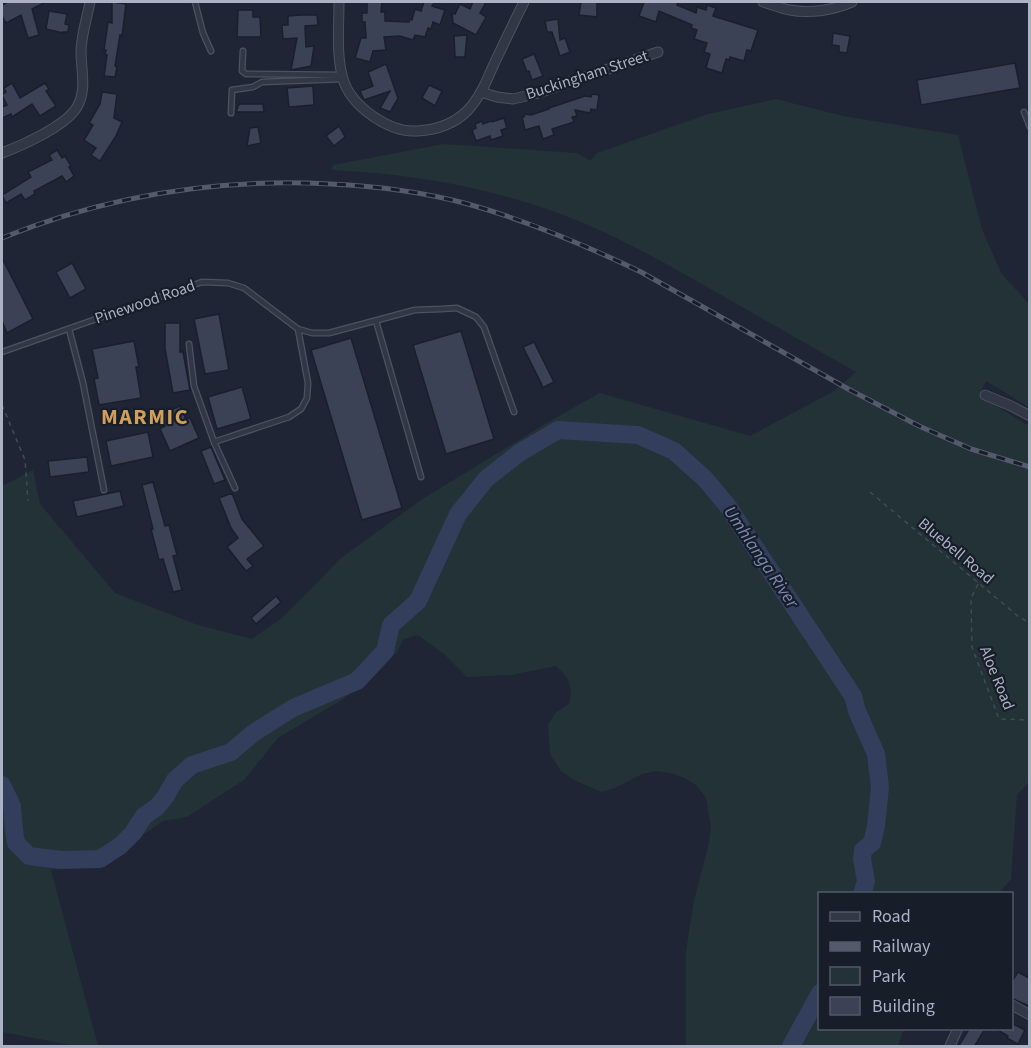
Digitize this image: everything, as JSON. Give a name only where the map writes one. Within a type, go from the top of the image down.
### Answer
[{"type":"street","points":[[2,153],[19,147],[51,129],[69,117],[77,107],[82,91],[81,51],[90,2]]},
{"type":"street","points":[[339,2],[339,56],[343,77],[352,98],[367,112],[391,127],[415,132],[449,123],[467,111],[481,92],[524,2]]},
{"type":"street","points":[[763,2],[790,10],[809,11],[826,10],[852,2]]},
{"type":"street","name":"Buckingham Street","points":[[481,92],[513,99],[535,94],[658,52]]},
{"type":"street","points":[[985,395],[1029,416]]},
{"type":"street","points":[[1013,1006],[1029,1015]]},
{"type":"street","points":[[950,1047],[958,1030]]},
{"type":"lane","points":[[195,2],[203,33],[211,51]]},
{"type":"lane","points":[[243,51],[242,71],[246,74],[343,77]]},
{"type":"lane","points":[[231,113],[232,90],[254,87],[262,82],[343,77]]},
{"type":"lane","points":[[1024,112],[1029,127]]},
{"type":"lane","name":"Pinewood Road","points":[[2,352],[202,282],[228,283],[244,288],[298,329],[312,333],[329,333],[415,310],[457,309],[476,317],[484,327],[514,412]]},
{"type":"lane","points":[[376,321],[421,477]]},
{"type":"lane","points":[[69,329],[83,384],[104,490]]},
{"type":"lane","points":[[214,442],[289,417],[301,410],[307,398],[308,383],[298,329]]},
{"type":"lane","points":[[189,344],[195,386],[214,442],[235,488]]},
{"type":"path","points":[[2,405],[25,460],[28,501]]},
{"type":"path","name":"Bluebell Road","points":[[870,492],[1029,623]]},
{"type":"path","name":"Aloe Road","points":[[978,583],[971,598],[974,653],[999,719],[1029,720]]},
{"type":"green space","points":[[776,99],[843,116],[958,135],[982,229],[1001,273],[1029,304],[1029,407],[986,381],[979,395],[1029,425],[1029,782],[1017,795],[1011,879],[1000,892],[818,892],[818,1030],[904,1030],[898,1046],[686,1046],[686,951],[694,901],[711,828],[706,798],[697,786],[685,778],[656,771],[642,774],[615,788],[601,792],[574,780],[561,771],[550,754],[548,725],[556,712],[569,704],[571,692],[567,679],[556,666],[511,675],[467,677],[444,654],[418,635],[404,639],[396,653],[345,698],[278,738],[244,780],[187,817],[163,821],[112,857],[89,865],[51,870],[98,1046],[76,1046],[2,1032],[2,486],[33,470],[40,504],[115,593],[198,625],[252,639],[282,618],[341,558],[424,498],[600,393],[750,436],[834,391],[856,372],[659,260],[602,231],[563,215],[507,197],[449,184],[391,175],[332,170],[333,165],[443,144],[577,153],[590,161],[597,153],[708,114]]},
{"type":"building","points":[[8,2],[46,2],[32,9],[39,35],[28,38],[21,15],[6,23],[2,16],[2,5]]},
{"type":"building","points":[[112,2],[126,4],[115,77],[104,76],[107,55],[104,50],[108,22],[112,23]]},
{"type":"building","points":[[367,2],[382,2],[381,12],[385,12],[385,21],[409,22],[410,19],[412,20],[415,9],[421,11],[424,2],[435,2],[432,6],[445,10],[440,25],[433,22],[425,37],[415,35],[413,40],[400,36],[384,37],[386,50],[373,51],[370,62],[355,58],[361,38],[366,38],[362,13],[367,13]]},
{"type":"building","points":[[473,2],[486,2],[480,13],[486,17],[476,35],[453,23],[452,13],[455,14],[460,4],[470,9]]},
{"type":"building","points":[[581,2],[597,2],[597,17],[579,15]]},
{"type":"building","points":[[644,2],[678,2],[677,5],[696,13],[697,7],[706,10],[707,5],[716,8],[713,16],[758,30],[751,51],[747,50],[744,61],[730,57],[729,60],[726,59],[722,73],[706,68],[710,54],[704,52],[707,43],[694,39],[697,30],[691,28],[692,25],[659,11],[656,22],[639,16]]},
{"type":"building","points":[[238,10],[253,10],[253,17],[260,17],[261,37],[237,37]]},
{"type":"building","points":[[49,11],[67,14],[65,24],[69,25],[68,32],[46,29]]},
{"type":"building","points":[[317,15],[318,25],[305,26],[306,47],[314,46],[311,66],[291,70],[297,38],[283,39],[282,25],[288,25],[288,16]]},
{"type":"building","points":[[558,19],[560,40],[565,38],[570,52],[560,56],[552,32],[547,32],[545,21]]},
{"type":"building","points":[[833,33],[850,36],[847,53],[839,52],[839,46],[832,45]]},
{"type":"building","points":[[467,35],[465,57],[455,57],[454,36]]},
{"type":"building","points":[[534,54],[543,76],[532,80],[522,59]]},
{"type":"building","points":[[1015,63],[1020,88],[921,105],[917,80]]},
{"type":"building","points":[[386,64],[398,98],[390,112],[380,108],[390,91],[364,100],[360,91],[373,86],[368,72]]},
{"type":"building","points":[[12,83],[20,98],[45,83],[49,89],[46,91],[56,106],[40,116],[32,104],[12,117],[11,114],[2,118],[2,107],[7,105],[2,95],[6,92],[4,88]]},
{"type":"building","points":[[429,85],[442,91],[435,106],[422,98]]},
{"type":"building","points":[[313,86],[314,105],[289,107],[287,88]]},
{"type":"building","points":[[102,92],[117,94],[114,118],[122,122],[100,161],[91,155],[96,148],[84,140],[93,125],[89,123],[100,104]]},
{"type":"building","points":[[592,94],[599,95],[597,110],[591,109],[590,113],[575,110],[577,116],[572,117],[574,122],[552,129],[554,135],[543,139],[539,126],[525,130],[522,117],[525,114],[531,115],[585,96],[591,97]]},
{"type":"building","points":[[239,104],[263,104],[264,112],[236,112]]},
{"type":"building","points":[[504,118],[507,128],[501,130],[503,136],[491,140],[490,136],[476,141],[472,130],[476,128],[475,124]]},
{"type":"building","points":[[339,126],[345,137],[334,146],[326,136]]},
{"type":"building","points":[[258,127],[261,143],[247,146],[250,128]]},
{"type":"building","points":[[57,150],[62,158],[65,156],[74,176],[66,182],[62,176],[34,191],[35,194],[25,200],[21,194],[6,203],[2,195],[31,177],[28,172],[52,160],[49,155]]},
{"type":"building","points":[[2,258],[33,319],[7,333],[2,321]]},
{"type":"building","points":[[72,263],[86,289],[70,298],[56,272]]},
{"type":"building","points":[[219,314],[229,370],[205,374],[194,319]]},
{"type":"building","points":[[165,323],[180,323],[180,352],[183,352],[190,390],[173,393],[165,349]]},
{"type":"building","points":[[461,331],[494,439],[446,454],[413,345]]},
{"type":"building","points":[[351,338],[402,508],[362,520],[311,350]]},
{"type":"building","points":[[134,341],[141,398],[99,405],[94,379],[98,378],[92,349]]},
{"type":"building","points":[[534,342],[554,382],[542,388],[523,347]]},
{"type":"building","points":[[242,387],[251,419],[217,429],[208,397]]},
{"type":"building","points":[[180,406],[186,419],[190,418],[199,438],[170,451],[160,429],[165,426],[160,415]]},
{"type":"building","points":[[148,432],[153,457],[111,466],[106,441]]},
{"type":"building","points":[[211,447],[225,480],[214,484],[201,451]]},
{"type":"building","points":[[87,457],[89,472],[50,477],[48,461]]},
{"type":"building","points":[[153,482],[165,526],[169,525],[177,555],[173,556],[182,590],[173,592],[163,559],[159,560],[142,485]]},
{"type":"building","points":[[120,491],[124,506],[77,517],[73,501]]},
{"type":"building","points":[[232,493],[242,519],[264,546],[247,559],[253,566],[246,571],[227,547],[238,538],[231,528],[219,498]]},
{"type":"building","points":[[276,596],[281,602],[256,624],[251,618]]},
{"type":"building","points":[[1018,972],[1029,978],[1029,1006],[1013,999],[1013,980]]},
{"type":"building","points":[[1013,1024],[1025,1030],[1018,1044],[1007,1038],[1008,1036],[998,1030],[1013,1030]]},
{"type":"building","points":[[968,1030],[984,1030],[974,1047],[958,1047]]},
{"type":"waterway","name":"Umhlanga River","points":[[2,785],[12,806],[16,843],[29,856],[61,860],[100,859],[120,846],[133,833],[144,816],[157,807],[165,797],[175,780],[192,765],[231,752],[252,734],[293,708],[357,681],[385,651],[391,625],[418,601],[458,514],[486,479],[519,453],[558,430],[638,435],[674,451],[705,479],[727,505],[853,696],[857,711],[876,754],[880,787],[872,843],[863,850],[862,859],[866,881],[863,892]]},
{"type":"waterway","name":"Umhlanga River","points":[[791,1046],[818,997]]},
{"type":"railway","points":[[2,238],[81,211],[122,201],[204,187],[246,184],[330,184],[365,186],[434,196],[468,204],[534,226],[620,262],[919,426],[971,449],[1030,467]]},
{"type":"district","name":"MARMIC","points":[[145,417]]}]
